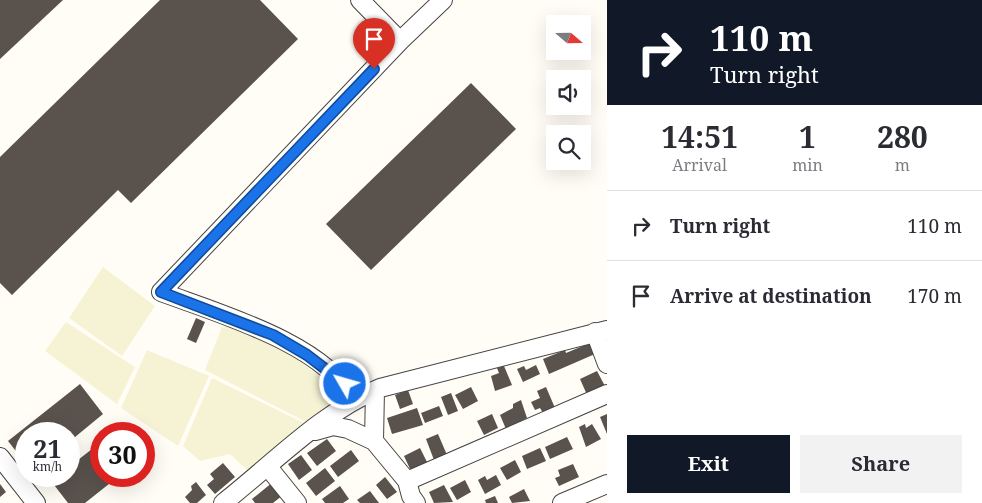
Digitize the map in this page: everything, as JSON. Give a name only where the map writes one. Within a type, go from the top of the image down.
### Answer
[{"type":"street","points":[[360,0],[400,41]]},
{"type":"street","points":[[353,400],[345,384],[307,355],[273,335],[161,292],[400,41],[443,0]]},
{"type":"street","points":[[223,503],[305,436],[353,400],[375,390],[601,331],[607,364]]},
{"type":"street","points":[[374,441],[375,390]]},
{"type":"street","points":[[305,436],[333,426],[348,429],[374,441],[409,496],[607,394]]},
{"type":"street","points":[[0,457],[36,503]]},
{"type":"street","points":[[268,467],[296,503]]},
{"type":"street","points":[[562,503],[607,484]]},
{"type":"shaded area","points":[[103,267],[155,306],[122,356],[69,318]]},
{"type":"shaded area","points":[[66,322],[135,367],[117,404],[45,351]]},
{"type":"shaded area","points":[[233,326],[286,350],[342,394],[306,422],[205,370],[222,327]]},
{"type":"shaded area","points":[[147,350],[209,376],[178,446],[155,431],[155,422],[142,422],[121,408]]},
{"type":"shaded area","points":[[212,378],[304,423],[248,471],[230,454],[200,461],[183,446]]},
{"type":"building","points":[[0,0],[63,0],[0,59]]},
{"type":"building","points":[[160,0],[260,0],[298,39],[131,203],[118,190],[12,295],[0,283],[0,157]]},
{"type":"building","points":[[471,83],[516,129],[371,270],[326,224]]},
{"type":"building","points":[[196,318],[205,322],[196,343],[187,339]]},
{"type":"building","points":[[590,343],[595,354],[549,374],[543,359],[565,350],[566,353]]},
{"type":"building","points":[[536,365],[540,374],[523,382],[517,369],[524,366],[526,370]]},
{"type":"building","points":[[504,366],[512,385],[495,391],[491,376],[499,373],[497,368]]},
{"type":"building","points":[[597,371],[606,388],[588,397],[580,379]]},
{"type":"building","points":[[80,384],[103,414],[93,422],[90,422],[90,425],[80,433],[80,422],[32,422]]},
{"type":"building","points":[[471,387],[478,401],[463,409],[455,395]]},
{"type":"building","points":[[546,387],[555,408],[543,413],[540,408],[535,410],[531,402],[540,398],[537,391]]},
{"type":"building","points":[[408,390],[413,404],[400,409],[395,395]]},
{"type":"building","points":[[451,393],[458,411],[448,415],[441,397]]},
{"type":"building","points":[[521,400],[527,418],[506,429],[500,415],[513,408],[513,404]]},
{"type":"building","points":[[439,406],[443,416],[425,423],[421,413]]},
{"type":"building","points":[[417,408],[423,425],[392,434],[387,418]]},
{"type":"building","points":[[492,414],[498,428],[484,435],[477,421]]},
{"type":"building","points":[[607,414],[607,434],[600,417]]},
{"type":"building","points":[[585,424],[586,428],[592,424],[601,439],[586,447],[579,427]]},
{"type":"building","points":[[438,434],[447,455],[434,460],[426,439]]},
{"type":"building","points":[[15,435],[15,450],[8,441]]},
{"type":"building","points":[[567,437],[573,449],[550,459],[545,447]]},
{"type":"building","points":[[327,439],[336,451],[317,466],[307,453]]},
{"type":"building","points":[[420,448],[427,462],[411,471],[404,456]]},
{"type":"building","points":[[540,448],[546,461],[527,469],[522,456]]},
{"type":"building","points":[[351,450],[359,461],[338,477],[330,466]]},
{"type":"building","points":[[90,451],[90,487],[105,487],[85,503],[68,503],[56,487],[80,487],[80,458]]},
{"type":"building","points":[[301,455],[312,470],[299,480],[288,464]]},
{"type":"building","points":[[515,460],[521,472],[507,480],[500,468]]},
{"type":"building","points":[[223,463],[235,477],[215,494],[207,485],[214,479],[210,474]]},
{"type":"building","points":[[573,464],[579,477],[559,486],[555,478],[560,476],[558,470]]},
{"type":"building","points":[[325,468],[335,481],[316,496],[306,483]]},
{"type":"building","points":[[496,475],[501,485],[485,494],[478,480],[485,476],[487,480]]},
{"type":"building","points":[[385,477],[397,492],[387,499],[376,485]]},
{"type":"building","points":[[465,480],[471,492],[457,500],[450,488]]},
{"type":"building","points":[[196,482],[206,495],[197,503],[190,503],[185,497],[192,490],[191,486]]},
{"type":"building","points":[[273,482],[283,495],[273,503],[255,503],[252,499]]},
{"type":"building","points":[[0,484],[6,492],[0,497]]},
{"type":"building","points":[[444,485],[453,502],[434,503],[429,492]]},
{"type":"building","points":[[340,486],[349,499],[343,503],[325,503],[322,499]]},
{"type":"building","points":[[524,489],[530,501],[512,503],[509,497]]},
{"type":"building","points":[[370,491],[379,503],[360,503],[357,500]]},
{"type":"building","points":[[495,496],[498,503],[486,503],[485,500]]},
{"type":"route","points":[[345,384],[307,355],[273,335],[161,292],[374,69]]}]
